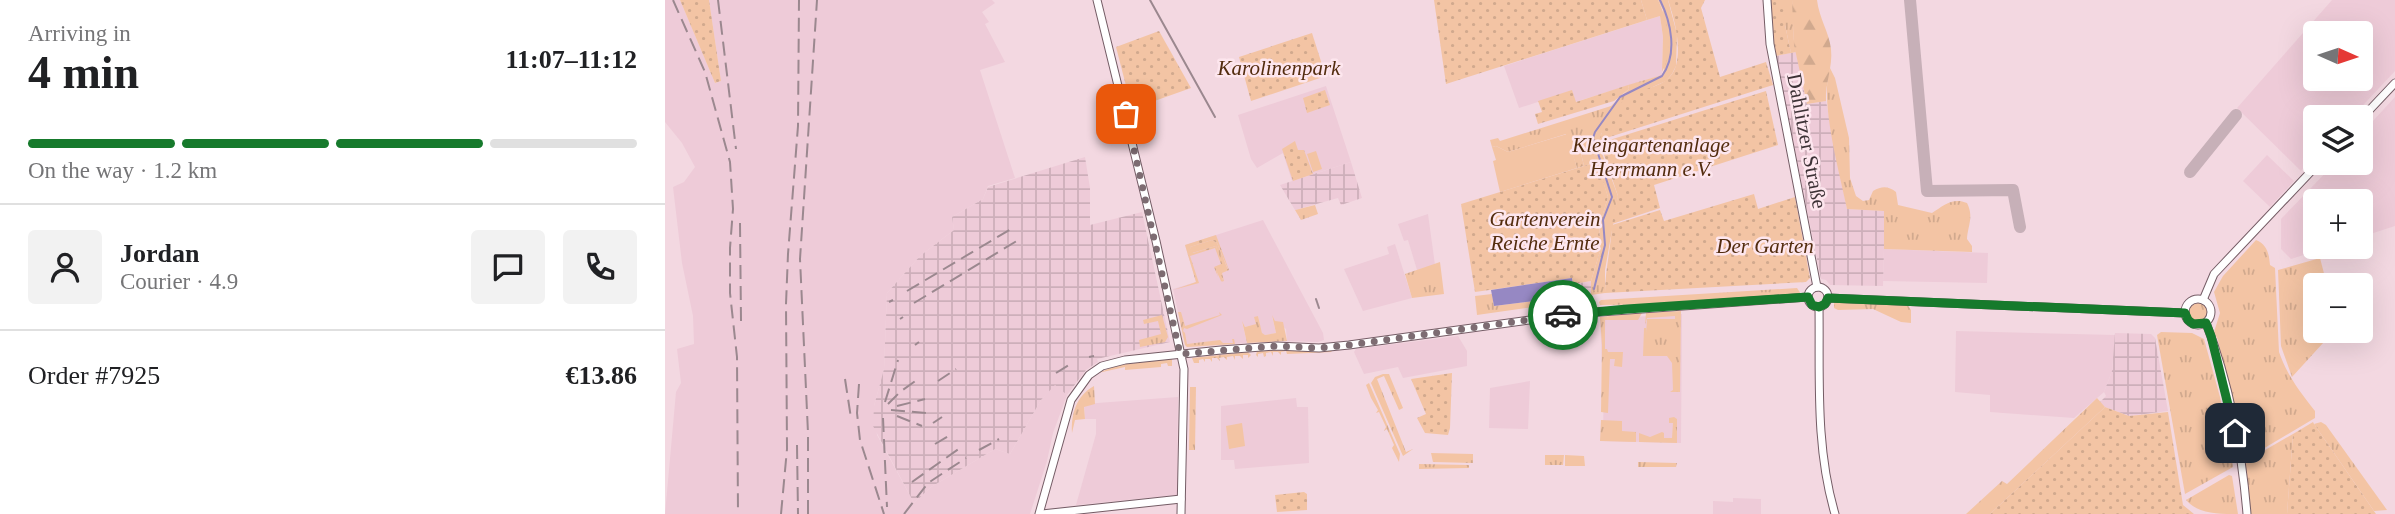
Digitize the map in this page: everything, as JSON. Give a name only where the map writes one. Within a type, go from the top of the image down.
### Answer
[{"type":"main road","points":[[1097,0],[1157,244],[1180,354],[1185,389],[1181,514]]},
{"type":"main road","name":"Dahlitzer Straße","points":[[1767,0],[1770,44],[1817,287]]},
{"type":"main road","points":[[2373,106],[2395,83]]},
{"type":"main road","points":[[2203,300],[2214,274],[2308,175]]},
{"type":"main road","points":[[1817,287],[1825,290],[1828,298],[1825,304],[1819,307],[1812,305],[1808,297],[1811,290],[1817,287]]},
{"type":"main road","points":[[1181,499],[1040,514],[1071,400],[1089,375],[1102,366],[1114,362],[1180,354],[1276,346],[1342,346],[1573,314],[1808,297]]},
{"type":"main road","points":[[1828,298],[2185,313]]},
{"type":"main road","points":[[2185,313],[2191,302],[2203,300]]},
{"type":"main road","points":[[2203,300],[2211,312],[2206,323],[2217,350],[2235,433],[2247,514]]},
{"type":"main road","points":[[1819,307],[1822,447],[1835,514]]},
{"type":"main road","points":[[2185,313],[2193,324],[2206,323]]},
{"type":"shaded area","points":[[665,0],[680,0],[715,83],[721,81],[709,0],[992,0],[995,3],[982,12],[989,22],[985,24],[1005,62],[980,70],[1015,178],[988,186],[983,199],[952,217],[954,230],[920,256],[887,293],[884,369],[874,406],[877,435],[914,503],[931,487],[995,449],[1010,454],[1041,400],[1055,384],[1067,395],[1030,514],[665,514],[676,392],[681,383],[677,349],[694,344],[693,316],[682,263],[673,187],[684,182],[695,167],[682,143],[665,122]]},
{"type":"shaded area","points":[[2332,0],[2395,0],[2395,71],[2363,105],[2303,105],[2301,171],[2237,108],[2303,33],[2303,91],[2373,91],[2373,21],[2314,21]]},
{"type":"shaded area","points":[[1660,16],[1663,37],[1662,75],[1575,102],[1572,91],[1519,108],[1504,66]]},
{"type":"shaded area","points":[[1796,52],[1807,104],[1826,101],[1847,209],[1885,211],[1883,286],[1830,285],[1821,279],[1776,56]]},
{"type":"shaded area","points":[[1326,86],[1351,162],[1292,181],[1283,153],[1257,168],[1251,159],[1238,115]]},
{"type":"shaded area","points":[[2395,97],[2395,226],[2373,233],[2373,189],[2310,189],[2323,175],[2373,175],[2373,121]]},
{"type":"shaded area","points":[[2267,155],[2294,181],[2270,207],[2243,181]]},
{"type":"shaded area","points":[[1085,157],[1090,188],[1090,225],[1142,212],[1170,342],[1097,359],[1098,362],[1086,370],[1067,395],[1055,385],[1041,400],[1010,454],[995,449],[931,487],[914,503],[873,426],[874,406],[884,369],[887,293],[920,256],[954,230],[952,217],[983,199],[988,187]]},
{"type":"shaded area","points":[[1351,162],[1362,198],[1341,205],[1338,198],[1295,210],[1280,185]]},
{"type":"shaded area","points":[[2303,196],[2303,255],[2291,259],[2281,249],[2281,219]]},
{"type":"shaded area","points":[[1428,214],[1435,265],[1417,270],[1408,240],[1404,241],[1398,224]]},
{"type":"shaded area","points":[[1263,220],[1323,333],[1324,340],[1287,341],[1286,329],[1272,316],[1276,333],[1262,334],[1258,316],[1257,324],[1245,327],[1242,322],[1247,343],[1187,347],[1173,289],[1196,282],[1185,245]]},
{"type":"shaded area","points":[[1395,244],[1412,298],[1363,311],[1344,269],[1389,254],[1387,247]]},
{"type":"shaded area","points":[[1884,249],[1988,253],[1987,283],[1883,281]]},
{"type":"shaded area","points":[[1572,278],[1574,296],[1494,306],[1491,290]]},
{"type":"shaded area","points":[[1591,281],[1591,295],[1575,296],[1573,284]]},
{"type":"shaded area","points":[[1682,314],[1681,443],[1603,441],[1604,363],[1600,319]]},
{"type":"shaded area","points":[[1956,331],[2115,335],[2112,371],[2104,392],[2074,418],[1990,412],[1990,395],[1955,392]]},
{"type":"shaded area","points":[[2115,333],[2151,334],[2155,338],[2168,411],[2129,416],[2105,407],[2100,402],[2106,396],[2104,392],[2112,371]]},
{"type":"shaded area","points":[[1458,336],[1467,351],[1467,366],[1403,378],[1398,367],[1364,374],[1354,352],[1356,349]]},
{"type":"shaded area","points":[[1530,381],[1528,429],[1489,428],[1490,388]]},
{"type":"shaded area","points":[[1178,397],[1177,495],[1076,505],[1096,434],[1096,419],[1085,419],[1084,404]]},
{"type":"shaded area","points":[[1296,398],[1297,407],[1308,407],[1309,463],[1235,469],[1234,460],[1221,460],[1221,406]]},
{"type":"shaded area","points":[[1733,498],[1761,499],[1761,514],[1713,514],[1713,501],[1733,502]]},
{"type":"green space","points":[[680,0],[709,0],[721,81],[715,83]]},
{"type":"green space","points":[[1434,0],[1641,0],[1647,20],[1446,84]]},
{"type":"green space","points":[[1641,0],[1658,0],[1665,17],[1669,46],[1662,72],[1663,37],[1660,16],[1647,20]]},
{"type":"green space","points":[[1658,0],[1668,0],[1677,34],[1676,66],[1666,81],[1626,99],[1601,134],[1600,148],[1618,196],[1605,270],[1605,293],[1591,295],[1591,281],[1601,248],[1599,227],[1608,197],[1590,142],[1577,137],[1584,166],[1577,168],[1566,134],[1508,152],[1496,146],[1492,147],[1490,140],[1498,138],[1500,141],[1611,106],[1629,89],[1628,85],[1662,75],[1663,10]]},
{"type":"green space","points":[[1668,0],[1705,0],[1701,8],[1720,77],[1766,62],[1773,85],[1600,140],[1606,125],[1625,99],[1660,84],[1672,74],[1676,65],[1678,43]]},
{"type":"green space","points":[[1770,0],[1785,0],[1785,25],[1791,53],[1776,56]]},
{"type":"green space","points":[[1785,0],[1792,0],[1793,6],[1796,52],[1791,53],[1785,25]]},
{"type":"green space","points":[[1792,0],[1817,0],[1831,49],[1826,101],[1807,104],[1794,45]]},
{"type":"green space","points":[[1159,31],[1191,88],[1132,109],[1116,47]]},
{"type":"green space","name":"Karolinenpark","points":[[1312,33],[1325,74],[1251,101],[1239,57]]},
{"type":"green space","points":[[1830,68],[1835,78],[1849,138],[1850,178],[1856,196],[1863,201],[1869,200],[1873,191],[1888,188],[1896,192],[1898,205],[1932,213],[1953,201],[1967,203],[1970,217],[1967,239],[1972,246],[1972,252],[1884,249],[1884,211],[1847,209],[1829,117],[1827,82]]},
{"type":"green space","points":[[1628,85],[1629,89],[1614,101],[1538,124],[1535,114],[1542,112],[1538,101],[1572,90],[1576,102]]},
{"type":"green space","points":[[1325,90],[1330,105],[1307,113],[1303,98]]},
{"type":"green space","name":"Kleingartenanlage Herrmann e.V.","points":[[1766,91],[1778,145],[1654,185],[1660,208],[1612,224],[1618,196],[1600,143]]},
{"type":"green space","points":[[1567,134],[1577,168],[1500,192],[1492,147],[1496,146],[1508,152]]},
{"type":"green space","points":[[1577,136],[1592,138],[1590,142],[1597,162],[1584,166]]},
{"type":"green space","points":[[1295,141],[1298,150],[1304,150],[1313,174],[1293,181],[1282,149]]},
{"type":"green space","points":[[1316,151],[1322,169],[1313,172],[1307,154]]},
{"type":"green space","name":"Gartenverein Reiche Ernte","points":[[1597,162],[1608,197],[1599,227],[1601,248],[1591,281],[1573,284],[1572,278],[1475,292],[1461,204]]},
{"type":"green space","name":"Der Garten","points":[[1754,194],[1758,209],[1795,197],[1810,278],[1806,282],[1605,293],[1612,225],[1660,210],[1664,221]]},
{"type":"green space","points":[[1315,205],[1318,214],[1301,220],[1295,210]]},
{"type":"green space","points":[[1216,235],[1229,270],[1222,273],[1224,281],[1221,282],[1223,280],[1220,272],[1228,269],[1217,243],[1212,240],[1190,247],[1193,253],[1216,246],[1223,266],[1216,268],[1218,277],[1214,267],[1221,264],[1215,248],[1190,256],[1199,283],[1173,290],[1196,282],[1185,245]]},
{"type":"green space","points":[[1212,240],[1217,243],[1228,270],[1221,272],[1223,281],[1215,268],[1222,265],[1216,246],[1192,253],[1190,247]]},
{"type":"green space","points":[[2256,240],[2265,247],[2270,265],[2275,268],[2279,352],[2290,376],[2315,411],[2315,418],[2246,459],[2241,450],[2218,340],[2214,332],[2220,313],[2214,292],[2223,276]]},
{"type":"green space","points":[[2320,259],[2324,273],[2303,273],[2303,343],[2323,343],[2292,377],[2281,346],[2278,270]]},
{"type":"green space","points":[[1440,262],[1444,294],[1412,298],[1405,274]]},
{"type":"green space","points":[[1797,288],[1801,294],[1726,301],[1625,305],[1600,305],[1599,302],[1601,300]]},
{"type":"green space","points":[[1492,294],[1494,306],[1575,296],[1575,301],[1477,315],[1475,296]]},
{"type":"green space","points":[[1834,302],[1907,304],[1911,310],[1911,323],[1901,322],[1873,309],[1838,310],[1834,308]]},
{"type":"green space","points":[[2198,303],[2205,306],[2208,313],[2205,320],[2198,323],[2191,320],[2188,313],[2191,306]]},
{"type":"green space","points":[[1681,311],[1680,392],[1670,392],[1673,390],[1672,363],[1667,356],[1643,356],[1644,328],[1647,334],[1675,334],[1675,316],[1647,318],[1645,325],[1646,313]]},
{"type":"green space","points":[[1178,312],[1181,312],[1185,326],[1220,315],[1219,312],[1222,315],[1184,328],[1187,344],[1220,340],[1223,343],[1233,343],[1234,339],[1235,344],[1187,347]]},
{"type":"green space","points":[[1642,313],[1638,320],[1605,320],[1605,349],[1608,352],[1623,352],[1622,367],[1614,366],[1615,359],[1610,359],[1608,413],[1601,412],[1600,317]]},
{"type":"green space","points":[[1162,315],[1168,337],[1165,342],[1140,347],[1139,340],[1161,334],[1158,321],[1144,324],[1143,320]]},
{"type":"green space","points":[[1272,315],[1275,321],[1283,322],[1287,341],[1247,343],[1242,321],[1245,327],[1256,324],[1254,317],[1258,316],[1262,333],[1276,333]]},
{"type":"green space","points":[[1647,319],[1675,319],[1675,334],[1646,334]]},
{"type":"green space","points":[[2161,332],[2192,333],[2204,339],[2220,397],[2233,467],[2185,494],[2157,335]]},
{"type":"green space","points":[[1275,349],[1332,352],[1287,354],[1286,351],[1281,352],[1281,355],[1273,352],[1273,356],[1271,352],[1264,357],[1263,353],[1258,354],[1258,357],[1256,355],[1257,351]]},
{"type":"green space","points":[[1248,352],[1251,355],[1248,358],[1248,355],[1243,355],[1243,359],[1235,356],[1235,360],[1233,356],[1227,357],[1227,360],[1224,357],[1219,358],[1220,361],[1212,358],[1212,362],[1205,359],[1205,362],[1203,359],[1194,363],[1192,358]]},
{"type":"green space","points":[[1172,359],[1172,366],[1167,363],[1161,364],[1161,367],[1125,370],[1125,367],[1098,373],[1118,365]]},
{"type":"green space","points":[[1452,373],[1448,435],[1425,433],[1417,418],[1426,414],[1411,379]]},
{"type":"green space","points":[[1389,374],[1403,408],[1399,410],[1384,376],[1377,379],[1406,452],[1413,449],[1403,456],[1371,383],[1375,377]]},
{"type":"green space","points":[[1369,383],[1400,454],[1399,462],[1387,429],[1384,431],[1386,427],[1379,412],[1376,413],[1378,410],[1366,385]]},
{"type":"green space","points":[[1094,386],[1095,404],[1084,407],[1085,419],[1075,420],[1072,433],[1076,406],[1083,395]]},
{"type":"green space","points":[[1190,387],[1196,387],[1195,450],[1189,450]]},
{"type":"green space","points":[[2097,398],[2105,407],[1990,514],[1966,514],[2002,481],[2007,484]]},
{"type":"green space","points":[[2105,407],[2129,416],[2168,412],[2183,505],[2194,514],[1990,514]]},
{"type":"green space","points":[[1669,418],[1677,419],[1677,443],[1639,442],[1639,433],[1650,437],[1662,432],[1664,438],[1672,438],[1673,423],[1669,423]]},
{"type":"green space","points":[[1601,420],[1622,421],[1622,431],[1636,432],[1636,442],[1600,441]]},
{"type":"green space","points":[[2313,422],[2376,514],[2287,514],[2293,434]]},
{"type":"green space","points":[[2321,422],[2326,425],[2387,510],[2374,511],[2314,424]]},
{"type":"green space","points":[[1242,423],[1245,446],[1229,449],[1226,426]]},
{"type":"green space","points":[[2293,434],[2287,514],[2248,514],[2246,461]]},
{"type":"green space","points":[[1431,453],[1473,454],[1473,463],[1433,462]]},
{"type":"green space","points":[[1545,455],[1564,455],[1563,465],[1545,465]]},
{"type":"green space","points":[[1565,455],[1584,456],[1585,466],[1565,466]]},
{"type":"green space","points":[[1638,462],[1677,463],[1676,467],[1638,467]]},
{"type":"green space","points":[[1419,464],[1469,465],[1469,468],[1419,469]]},
{"type":"green space","points":[[2229,475],[2232,476],[2238,514],[2202,511],[2186,500]]},
{"type":"green space","points":[[1307,494],[1307,510],[1277,512],[1275,495]]},
{"type":"waterway","points":[[1594,289],[1605,245],[1603,220],[1612,197],[1593,138],[1620,97],[1662,76],[1667,67],[1671,48],[1670,28],[1660,0]]},
{"type":"taxiway","points":[[1910,0],[1927,191],[2013,190],[2020,227]]},
{"type":"taxiway","points":[[2190,172],[2236,115]]},
{"type":"tram line","points":[[1150,0],[1215,117]]},
{"type":"tram line","points":[[1316,299],[1319,308]]},
{"type":"railway","points":[[673,0],[705,72],[730,162],[733,209],[730,293],[737,357],[738,514]]},
{"type":"railway","points":[[718,0],[736,149]]},
{"type":"railway","points":[[781,514],[787,449],[786,304],[798,126],[799,0]]},
{"type":"railway","points":[[808,514],[808,433],[800,259],[817,0]]},
{"type":"railway","points":[[740,223],[741,321]]},
{"type":"railway","points":[[907,291],[1011,229]]},
{"type":"railway","points":[[914,303],[1020,239]]},
{"type":"railway","points":[[889,302],[893,300]]},
{"type":"railway","points":[[915,345],[919,342]]},
{"type":"railway","points":[[1089,357],[1094,356]]},
{"type":"railway","points":[[885,402],[898,360]]},
{"type":"railway","points":[[1056,373],[1072,363]]},
{"type":"railway","points":[[938,381],[956,369]]},
{"type":"railway","points":[[845,379],[851,418]]},
{"type":"railway","points":[[888,404],[918,379]]},
{"type":"railway","points":[[859,384],[857,413],[860,440],[884,514]]},
{"type":"railway","points":[[897,406],[925,399]]},
{"type":"railway","points":[[891,410],[926,413]]},
{"type":"railway","points":[[897,416],[922,426]]},
{"type":"railway","points":[[933,423],[942,417]]},
{"type":"railway","points":[[883,418],[887,507]]},
{"type":"railway","points":[[935,444],[952,434]]},
{"type":"railway","points":[[979,450],[999,439]]},
{"type":"railway","points":[[797,445],[798,514]]},
{"type":"railway","points":[[912,482],[960,448]]},
{"type":"railway","points":[[904,514],[928,483],[966,458]]},
{"type":"way so far","points":[[1126,114],[1180,354],[1276,346],[1319,348],[1349,345],[1563,315]]},
{"type":"route","points":[[1563,315],[1808,297],[1812,305],[1819,307],[1825,304],[1828,298],[2185,313],[2193,324],[2206,323],[2217,350],[2235,433]]}]
